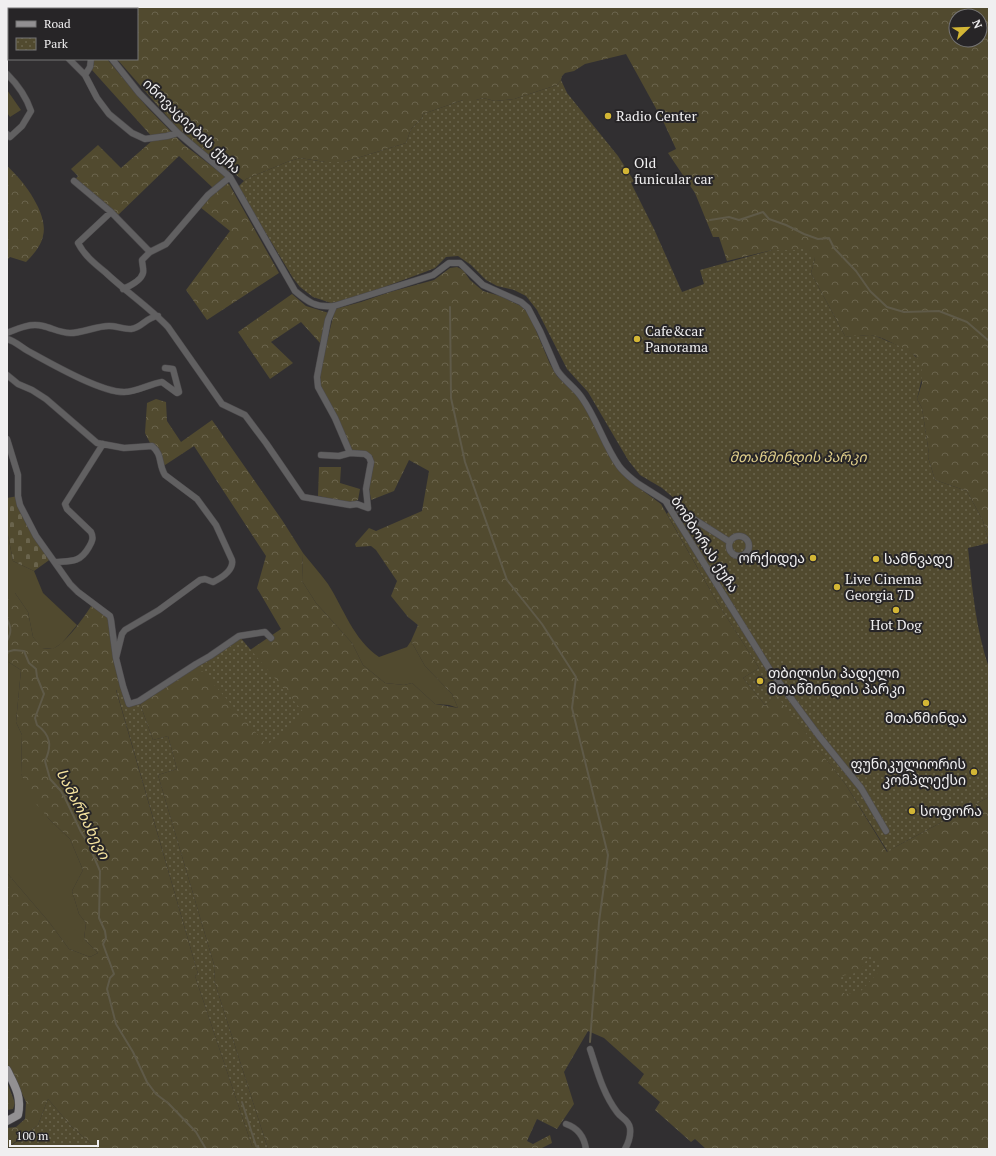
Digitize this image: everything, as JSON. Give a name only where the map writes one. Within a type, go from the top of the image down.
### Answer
[{"type":"main road","points":[[7,1070],[17,1091],[20,1105],[18,1115],[7,1121]]},
{"type":"street","points":[[70,60],[85,75],[97,98],[109,114],[132,133],[145,139],[178,133]]},
{"type":"street","points":[[85,75],[90,67],[91,60]]},
{"type":"street","name":"ინოვაციების ქუჩა","points":[[113,60],[139,93],[178,133],[230,177],[262,234]]},
{"type":"street","points":[[7,74],[18,85],[28,101],[32,111],[22,126],[8,135]]},
{"type":"street","points":[[123,289],[130,286],[142,276],[144,270],[142,260],[150,252],[166,244],[208,195],[230,177]]},
{"type":"street","points":[[74,180],[111,212],[150,252]]},
{"type":"street","points":[[111,212],[78,243],[87,256],[123,289],[158,316],[168,327],[222,404],[245,415],[303,497],[350,505],[357,504],[367,509],[366,489],[370,460],[364,454],[350,453],[339,456],[321,455]]},
{"type":"street","name":"ბომბორას ქუჩა","points":[[262,234],[295,292],[309,302],[324,308],[432,275],[449,263],[460,263],[483,286],[521,302],[528,308],[540,330],[557,370],[582,397],[620,466],[637,483],[665,501],[770,670],[819,736],[861,788],[886,831]]},
{"type":"street","points":[[334,306],[328,320],[322,348],[317,376],[318,387],[335,418],[350,453]]},
{"type":"street","points":[[7,333],[32,325],[69,333],[108,326],[131,329],[137,328],[152,316],[158,316]]},
{"type":"street","points":[[7,339],[90,382],[123,392],[162,382],[177,393],[179,392],[173,369],[165,368]]},
{"type":"street","points":[[7,375],[18,384],[32,390],[46,399],[97,443],[124,448],[152,446],[156,449],[165,475],[197,499],[216,525],[233,564],[232,567],[216,581],[200,580],[159,610],[125,630],[122,634],[116,658]]},
{"type":"street","points":[[7,439],[18,475],[18,496],[20,505],[36,536],[74,588],[110,616],[112,620],[116,658],[129,704],[139,701],[239,636],[265,632],[271,638]]},
{"type":"street","points":[[55,562],[77,560],[82,558],[93,541],[91,532],[67,509],[65,504],[103,444]]},
{"type":"street","points":[[665,501],[730,542]]},
{"type":"street","points":[[590,1048],[600,1079],[613,1106],[618,1114],[626,1120],[630,1127],[630,1140],[625,1149]]},
{"type":"street","points":[[566,1124],[573,1127],[580,1133],[585,1140],[586,1149]]},
{"type":"green space","points":[[74,7],[989,7],[989,543],[983,521],[967,491],[935,480],[928,457],[929,454],[922,408],[917,399],[922,383],[916,356],[875,336],[845,336],[811,273],[815,258],[798,250],[772,250],[727,261],[719,237],[713,237],[695,193],[668,153],[676,149],[664,123],[626,54],[585,64],[574,71],[565,73],[557,85],[514,99],[495,101],[483,98],[476,100],[463,100],[423,114],[422,118],[411,129],[406,143],[344,162],[325,162],[300,158],[287,162],[244,181],[232,172],[224,169],[180,131],[118,60],[138,60],[138,8]]},
{"type":"green space","points":[[93,60],[108,60],[147,107],[183,144],[226,177],[213,188],[179,156],[116,217],[74,181],[78,176],[71,169],[98,145],[121,168],[154,139],[92,70]]},
{"type":"green space","name":"მთაწმინდის პარკი","points":[[561,80],[567,93],[618,156],[634,181],[631,183],[654,229],[682,292],[704,284],[700,270],[772,250],[798,250],[801,248],[812,253],[815,258],[811,273],[845,336],[872,335],[902,347],[916,357],[920,363],[922,378],[917,399],[922,408],[929,454],[928,457],[935,480],[967,491],[983,521],[989,543],[968,548],[978,624],[989,668],[989,797],[888,852],[846,785],[777,696],[765,705],[743,678],[759,668],[717,602],[667,514],[675,499],[662,488],[640,475],[628,460],[588,392],[567,369],[537,310],[526,296],[514,290],[497,286],[486,280],[471,265],[458,256],[446,257],[435,268],[349,300],[331,303],[313,297],[300,287],[293,278],[238,187],[246,179],[300,158],[325,162],[344,162],[406,143],[411,129],[422,118],[423,114],[463,100],[476,100],[483,98],[495,101],[514,99],[557,85]]},
{"type":"green space","points":[[7,90],[21,110],[10,117],[7,113]]},
{"type":"green space","points":[[7,166],[27,188],[38,208],[44,227],[42,240],[26,262],[10,257],[7,260]]},
{"type":"green space","points":[[227,183],[229,184],[279,273],[207,320],[186,290],[230,231],[200,207],[209,196]]},
{"type":"green space","points":[[457,267],[463,270],[470,280],[483,291],[500,296],[521,306],[529,314],[550,364],[557,376],[579,397],[608,450],[635,485],[661,504],[717,602],[759,668],[743,678],[765,705],[777,695],[846,785],[887,852],[989,797],[989,1149],[706,1149],[695,1139],[691,1142],[655,1110],[660,1102],[638,1083],[644,1074],[604,1038],[588,1031],[564,1072],[574,1104],[557,1129],[537,1119],[527,1141],[533,1144],[550,1135],[552,1143],[540,1149],[268,1149],[214,980],[215,968],[158,775],[177,769],[168,736],[153,740],[139,701],[196,664],[304,714],[250,650],[281,629],[257,588],[266,556],[194,446],[162,467],[145,433],[147,403],[156,399],[166,402],[167,421],[181,442],[212,420],[282,520],[303,553],[302,581],[316,603],[352,643],[363,665],[385,683],[404,685],[412,683],[435,704],[458,708],[452,694],[425,666],[411,641],[418,625],[408,617],[391,596],[397,581],[376,550],[371,546],[356,547],[355,544],[369,528],[376,531],[422,511],[429,471],[409,460],[394,491],[371,500],[369,488],[373,468],[373,457],[366,452],[352,451],[320,384],[319,374],[335,309],[434,280],[450,268]]},
{"type":"green space","points":[[292,294],[306,306],[329,313],[320,343],[301,322],[271,342],[293,363],[270,379],[238,332]]},
{"type":"green space","points":[[319,467],[341,467],[340,483],[360,489],[358,500],[349,503],[318,496]]},
{"type":"green space","points":[[18,496],[20,505],[52,558],[34,571],[13,561],[7,530],[7,498]]},
{"type":"green space","points":[[7,530],[13,561],[34,571],[43,593],[77,625],[62,643],[53,649],[41,648],[33,637],[28,612],[15,593],[7,593]]},
{"type":"green space","points":[[303,553],[328,584],[356,633],[370,650],[379,657],[407,647],[411,641],[425,666],[452,694],[458,708],[449,705],[435,704],[412,683],[404,685],[385,683],[363,665],[352,643],[316,603],[302,581]]},
{"type":"green space","points":[[7,593],[15,593],[28,612],[33,637],[42,648],[53,649],[59,645],[70,635],[93,603],[110,616],[123,686],[116,690],[198,974],[195,976],[253,1149],[97,1149],[71,1126],[48,1099],[38,1125],[7,1148],[7,1128],[16,1127],[25,1119],[26,1102],[7,1063],[7,873],[49,922],[69,949],[90,957],[98,953],[84,939],[86,923],[79,914],[72,891],[83,870],[70,839],[48,818],[33,800],[21,774],[22,735],[16,722],[21,670],[7,661]]},
{"type":"green space","points":[[239,636],[305,714],[267,745],[196,664]]},
{"type":"green space","points":[[7,661],[21,670],[16,722],[22,735],[21,774],[48,818],[70,839],[83,870],[72,891],[79,914],[86,923],[84,939],[98,953],[90,957],[69,949],[49,922],[7,873]]},
{"type":"green space","points":[[123,686],[129,704],[139,701],[153,740],[168,736],[177,769],[158,775],[215,968],[214,980],[268,1149],[253,1149],[195,976],[198,974],[116,689]]},
{"type":"green space","points":[[869,955],[883,967],[860,992],[845,994],[838,988],[842,976],[860,972]]},
{"type":"green space","points":[[7,1082],[15,1103],[13,1109],[7,1110]]},
{"type":"green space","points":[[48,1099],[71,1126],[97,1149],[7,1149],[38,1125]]},
{"type":"waterway","points":[[710,220],[729,217],[739,220],[763,212],[769,219],[804,234],[818,239],[829,238],[834,248],[856,271],[870,291],[887,307],[904,312],[939,311],[967,322],[989,341]]},
{"type":"waterway","points":[[450,307],[451,398],[465,462],[507,580],[542,624],[576,677],[572,708],[608,855],[599,922],[590,1042]]},
{"type":"waterway","name":"სამარხახევი","points":[[7,619],[10,630],[10,635],[7,641]]},
{"type":"waterway","name":"სამარხახევი","points":[[7,652],[14,650],[24,651],[29,663],[36,669],[37,677],[44,694],[35,718],[37,725],[42,729],[49,741],[49,750],[45,761],[50,779],[65,798],[81,832],[88,843],[100,871],[99,918],[105,931],[106,938],[103,944],[114,974],[110,978],[107,989],[116,1024],[133,1052],[147,1082],[156,1094],[168,1103],[196,1132],[206,1149]]},
{"type":"waterway","points":[[242,1102],[256,1146],[260,1149]]},
{"type":"place","name":"Radio Center","points":[[608,116]]},
{"type":"place","name":"Old funicular car","points":[[626,171]]},
{"type":"place","name":"Cafe&car Panorama","points":[[637,339]]},
{"type":"place","name":"ორქიდეა","points":[[813,558]]},
{"type":"place","name":"სამნვადე","points":[[876,559]]},
{"type":"place","name":"Live Cinema Georgia 7D","points":[[837,587]]},
{"type":"place","name":"Hot Dog","points":[[896,610]]},
{"type":"place","name":"თბილისი პადელი მთაწმინდის პარკი","points":[[760,681]]},
{"type":"place","name":"მთაწმინდა","points":[[926,703]]},
{"type":"place","name":"ფუნიკულიორის კომპლექსი","points":[[974,772]]},
{"type":"place","name":"სოფორა","points":[[912,811]]}]
